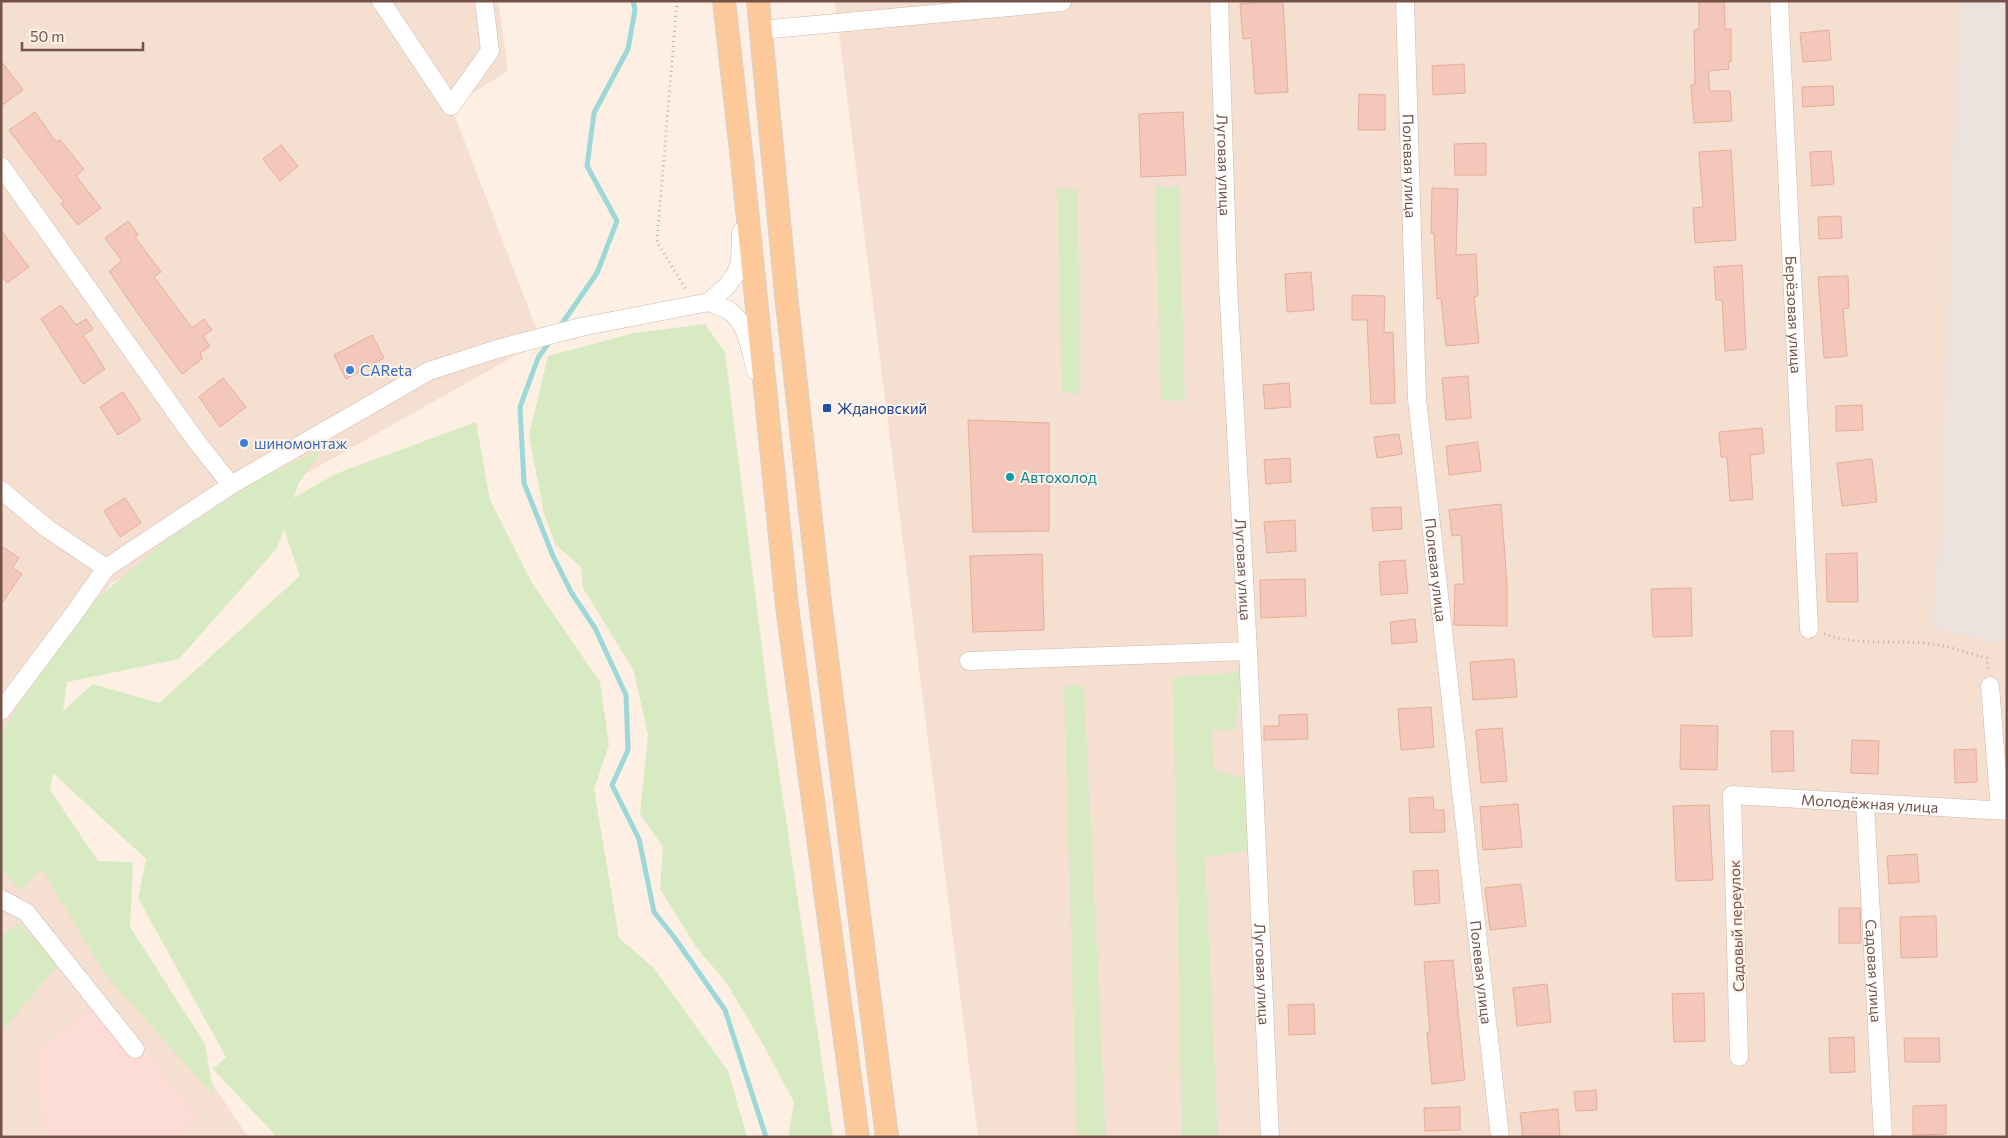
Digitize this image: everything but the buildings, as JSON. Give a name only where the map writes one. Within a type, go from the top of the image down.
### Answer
[{"type":"main road","points":[[724,1],[787,606],[858,1137]]},
{"type":"main road","points":[[758,1],[820,602],[887,1137]]},
{"type":"street","points":[[381,1],[451,106],[490,51],[484,1]]},
{"type":"street","name":"Луговая улица","points":[[1219,1],[1228,284],[1248,651],[1270,1137]]},
{"type":"street","name":"Полевая улица","points":[[1406,1],[1417,399],[1500,1137]]},
{"type":"street","name":"Берёзовая улица","points":[[1779,1],[1809,629]]},
{"type":"street","points":[[761,30],[1062,2]]},
{"type":"street","points":[[702,304],[727,286],[735,275],[740,263],[742,160]]},
{"type":"street","points":[[1,166],[194,438],[231,485]]},
{"type":"street","points":[[1,711],[106,568],[231,485],[429,371],[497,349],[581,327],[702,304],[728,310],[739,320],[745,330],[768,421]]},
{"type":"street","points":[[1,490],[48,529],[106,568]]},
{"type":"street","points":[[969,661],[1248,651]]},
{"type":"street","points":[[1990,686],[2003,811]]},
{"type":"street","name":"Молодёжная улица","points":[[1732,796],[2003,811]]},
{"type":"street","name":"Садовый переулок","points":[[1732,796],[1739,1057]]},
{"type":"street","name":"Садовая улица","points":[[1865,803],[1883,1137]]},
{"type":"street","points":[[1,899],[26,912],[135,1050]]},
{"type":"path","points":[[677,1],[657,242],[702,304]]},
{"type":"path","points":[[1809,629],[1839,640],[1877,643],[1924,643],[1987,658],[1990,686]]},
{"type":"shaded area","points":[[1,1],[498,1],[508,71],[451,106],[541,341],[110,584],[1,751]]},
{"type":"shaded area","name":"Ждановский","points":[[835,1],[2007,1],[2007,1137],[978,1137]]},
{"type":"shaded area","points":[[1959,1],[2007,1],[2007,642],[1994,643],[1931,626],[1941,535]]},
{"type":"shaded area","points":[[1,766],[248,1137],[1,1137]]},
{"type":"shaded area","points":[[102,995],[197,1116],[180,1137],[45,1137],[35,1056]]},
{"type":"green space","points":[[1155,186],[1179,187],[1185,401],[1161,400]]},
{"type":"green space","points":[[1057,188],[1078,189],[1080,395],[1062,391]]},
{"type":"green space","points":[[705,324],[725,352],[769,704],[833,1137],[788,1137],[794,1102],[764,1046],[726,982],[696,947],[660,889],[663,847],[640,814],[648,735],[634,671],[583,588],[581,567],[555,544],[544,514],[529,435],[548,356],[634,333]]},
{"type":"green space","points":[[476,422],[490,500],[532,583],[600,682],[609,745],[594,789],[619,938],[654,968],[728,1071],[747,1137],[277,1137],[213,1069],[226,1057],[138,898],[146,859],[53,773],[50,790],[98,861],[133,862],[130,927],[205,1044],[214,1096],[105,974],[42,869],[20,890],[1,869],[1,732],[42,671],[94,601],[165,541],[262,477],[323,449],[298,484],[294,498],[335,474]],"holes":[[[284,529],[300,576],[159,703],[93,684],[63,711],[67,682],[179,659],[277,548]]]},
{"type":"green space","points":[[1242,672],[1235,730],[1212,730],[1214,771],[1263,782],[1265,848],[1205,857],[1218,1137],[1182,1137],[1173,678]]},
{"type":"green space","points":[[1084,685],[1106,1137],[1077,1137],[1064,686]]},
{"type":"green space","points":[[20,924],[58,965],[1,1032],[1,935]]},
{"type":"waterway","points":[[559,328],[597,273],[617,221],[587,166],[594,113],[628,49],[635,10],[633,1]]},
{"type":"waterway","points":[[550,341],[538,358],[520,407],[524,483],[553,556],[571,592],[595,628],[626,695],[628,750],[612,785],[639,839],[654,912],[674,937],[725,1010],[766,1137]]},
{"type":"place","name":"CAReta","points":[[350,370]]},
{"type":"place","name":"Ждановский","points":[[827,408]]},
{"type":"place","name":"шиномонтаж","points":[[244,443]]},
{"type":"place","name":"Автохолод","points":[[1010,477]]}]
